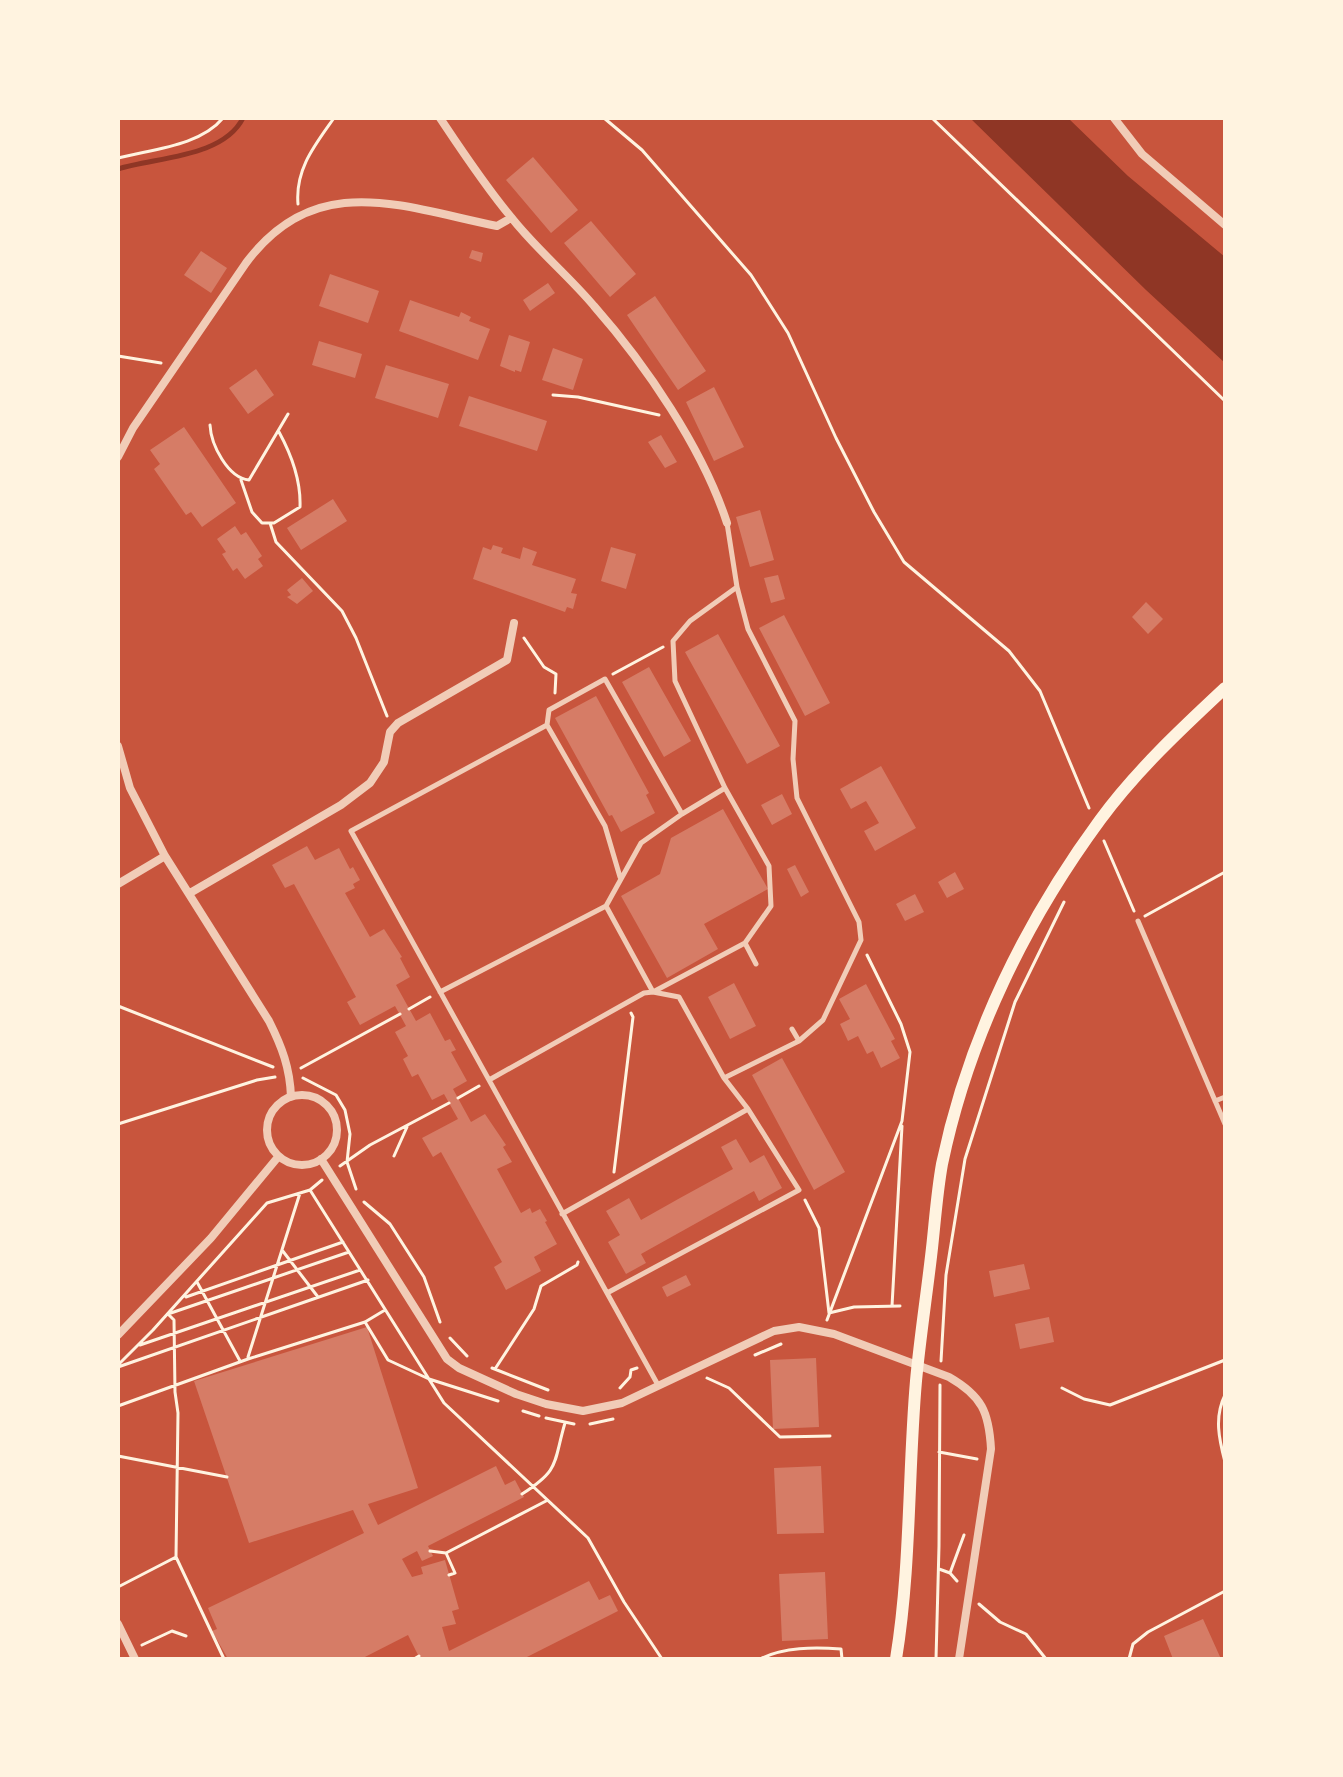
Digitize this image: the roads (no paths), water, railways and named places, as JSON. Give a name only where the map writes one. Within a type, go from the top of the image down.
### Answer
[{"type":"main road","points":[[896,1659],[907,1544],[916,1382],[942,1166],[965,1077],[998,991],[1034,919],[1101,818],[1185,725],[1225,688]]},
{"type":"street","points":[[440,118],[511,218],[595,307],[674,417],[717,494],[727,523]]},
{"type":"street","points":[[1114,118],[1142,154],[1225,225]]},
{"type":"street","points":[[118,457],[133,428],[256,250],[291,219],[348,202],[385,202],[497,226],[511,218]]},
{"type":"street","points":[[190,893],[341,805],[370,783],[384,762],[390,732],[398,723],[507,660],[514,623]]},
{"type":"street","points":[[118,746],[130,788],[165,856],[269,1021],[282,1047],[290,1074],[291,1097]]},
{"type":"street","points":[[118,884],[165,856]]},
{"type":"street","points":[[308,1095],[319,1099],[334,1116],[336,1139],[321,1159],[298,1165],[278,1157],[270,1146],[268,1121],[279,1103],[291,1097],[308,1095]]},
{"type":"street","points":[[118,1335],[211,1238],[278,1157]]},
{"type":"street","points":[[321,1159],[447,1359],[487,1382],[546,1404],[583,1411],[622,1403],[774,1331],[799,1327],[850,1340],[945,1376],[980,1401],[990,1423],[991,1449],[959,1659]]},
{"type":"street","points":[[118,1624],[138,1655]]},
{"type":"lane","points":[[724,1078],[799,1041],[823,1020],[861,940],[859,922],[797,798],[793,759],[795,721],[748,629],[737,587],[727,523]]},
{"type":"lane","points":[[653,992],[745,943],[771,906],[769,866],[725,788],[675,681],[673,641],[690,621],[737,587]]},
{"type":"lane","points":[[621,878],[605,826],[547,725],[549,710],[605,679],[682,814]]},
{"type":"lane","points":[[547,725],[351,831],[658,1385]]},
{"type":"lane","points":[[440,992],[606,906],[641,843],[725,788]]},
{"type":"lane","points":[[606,906],[653,992]]},
{"type":"lane","points":[[1138,921],[1225,1124]]},
{"type":"lane","points":[[745,943],[756,964]]},
{"type":"lane","points":[[489,1080],[644,993],[679,997],[724,1078],[748,1109],[799,1190],[607,1293]]},
{"type":"lane","points":[[792,1029],[799,1041]]},
{"type":"lane","points":[[1215,1101],[1225,1097]]},
{"type":"lane","points":[[561,1214],[748,1109]]},
{"type":"waterway","points":[[118,169],[204,149],[233,131],[243,118]]}]
